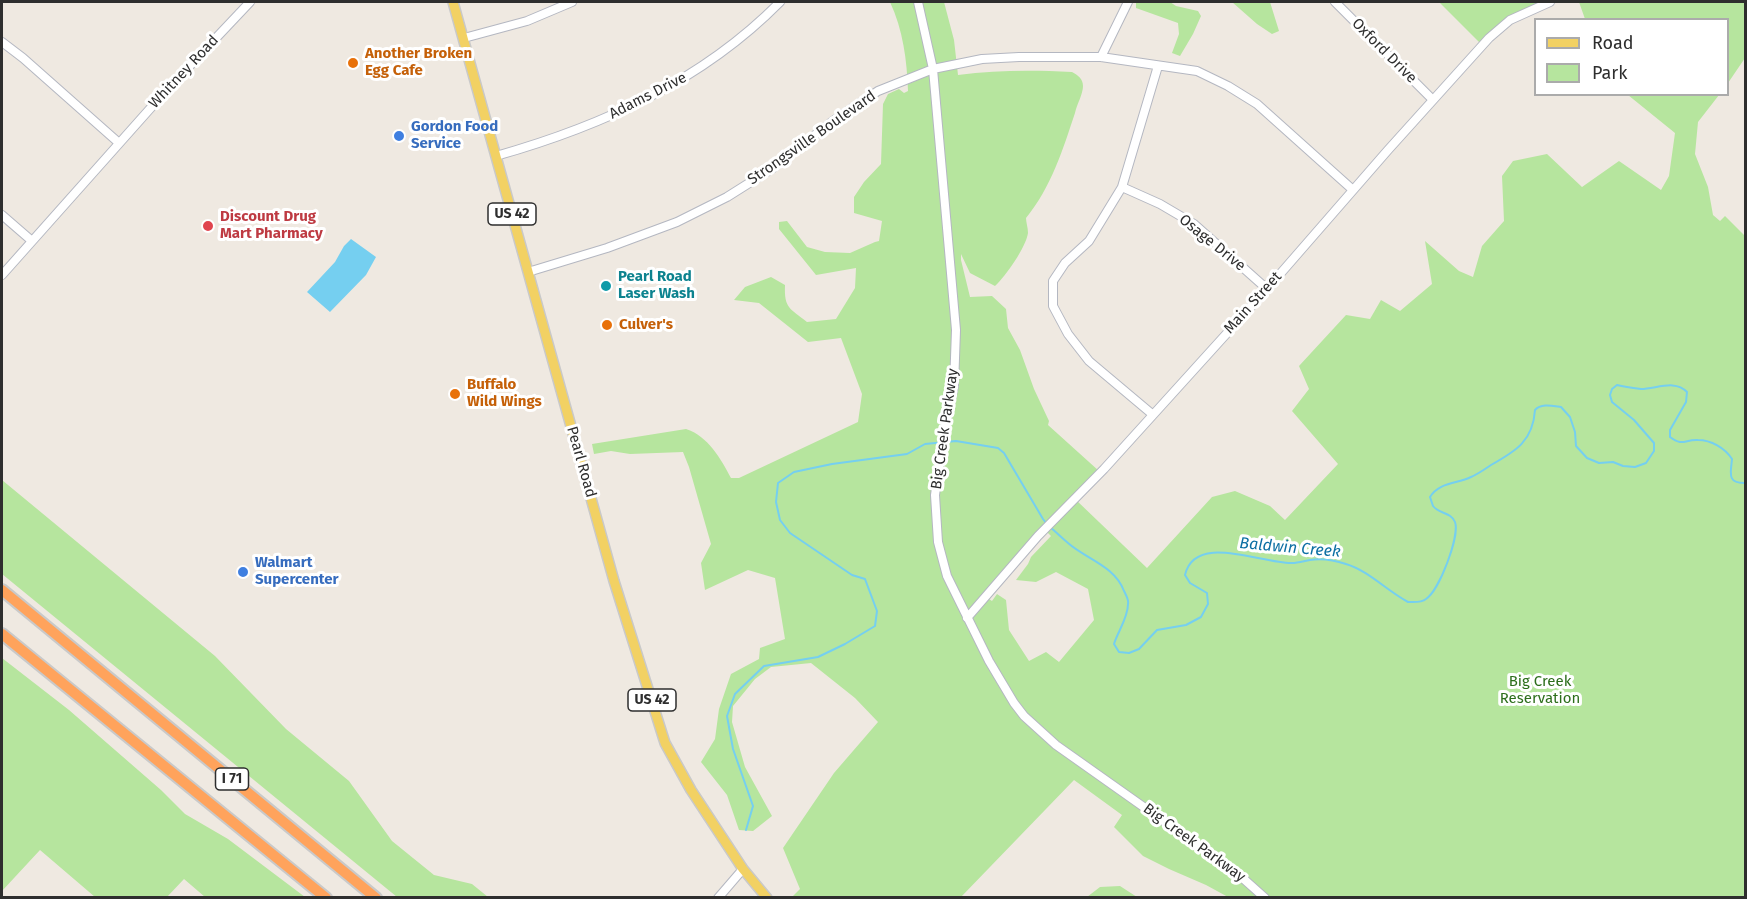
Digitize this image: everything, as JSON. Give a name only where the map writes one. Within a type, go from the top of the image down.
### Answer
[{"type":"highway","name":"I 71","points":[[2,590],[376,897]]},
{"type":"highway","name":"I 71","points":[[2,633],[326,897]]},
{"type":"main road","name":"Pearl Road","points":[[453,2],[614,581],[665,743],[691,790],[743,870],[767,897]]},
{"type":"street","name":"Whitney Road","points":[[2,275],[119,143],[250,2]]},
{"type":"street","points":[[464,38],[517,24],[572,2]]},
{"type":"street","name":"Adams Drive","points":[[496,156],[546,142],[625,110],[673,85],[711,61],[748,32],[780,2]]},
{"type":"street","name":"Big Creek Parkway","points":[[918,2],[933,69],[956,330],[954,387],[944,432],[935,495],[938,542],[947,576],[967,618],[1014,703],[1024,716],[1056,745],[1237,873],[1265,897]]},
{"type":"street","points":[[1101,57],[1128,2]]},
{"type":"street","name":"Oxford Drive","points":[[1335,2],[1433,100]]},
{"type":"street","name":"Main Street","points":[[967,618],[1038,536],[1104,469],[1267,289],[1489,38],[1510,20],[1550,2]]},
{"type":"street","points":[[2,42],[119,143]]},
{"type":"street","name":"Strongsville Boulevard","points":[[528,272],[607,249],[677,222],[727,197],[773,168],[832,121],[878,91],[933,69],[982,59],[1101,57],[1197,71],[1257,104],[1353,190]]},
{"type":"street","points":[[1152,414],[1089,361],[1068,334],[1053,306],[1053,281],[1065,263],[1089,241],[1122,187],[1158,66]]},
{"type":"street","name":"Osage Drive","points":[[1122,187],[1160,204],[1194,224],[1267,289]]},
{"type":"street","points":[[2,215],[32,241]]},
{"type":"street","points":[[718,897],[743,870]]},
{"type":"green space","name":"Big Creek Reservation","points":[[890,2],[944,2],[954,40],[958,75],[1015,71],[1072,72],[1082,81],[1082,92],[1061,154],[1043,194],[1026,218],[1028,233],[1024,246],[1015,261],[995,286],[970,273],[961,254],[961,260],[970,297],[992,296],[1006,309],[1008,328],[1020,350],[1049,421],[1048,425],[1099,471],[1075,499],[1147,568],[1212,497],[1235,491],[1270,506],[1285,520],[1338,464],[1292,411],[1309,389],[1299,366],[1346,315],[1370,319],[1381,300],[1400,311],[1432,284],[1425,241],[1459,271],[1473,277],[1482,246],[1504,221],[1502,176],[1513,161],[1547,154],[1582,187],[1619,161],[1661,190],[1669,176],[1675,133],[1629,96],[1718,96],[1698,122],[1695,154],[1708,187],[1713,215],[1720,221],[1725,216],[1745,236],[1745,897],[1228,897],[1143,856],[1114,827],[1122,815],[1074,780],[961,897],[792,897],[800,889],[783,848],[834,773],[878,722],[855,698],[811,663],[771,667],[755,679],[733,706],[732,722],[745,767],[772,816],[753,831],[739,830],[727,795],[701,762],[715,739],[719,709],[731,674],[759,659],[760,648],[785,639],[775,578],[748,570],[705,590],[701,563],[711,544],[683,452],[630,454],[611,451],[594,454],[592,444],[686,429],[694,432],[707,443],[731,478],[739,478],[858,422],[862,394],[841,338],[808,342],[759,303],[734,300],[745,287],[771,277],[785,285],[787,304],[807,322],[836,319],[855,288],[856,268],[816,275],[779,229],[779,222],[787,221],[807,247],[825,252],[850,253],[879,241],[882,221],[854,213],[854,197],[881,164],[883,104],[888,94],[899,89],[904,93],[908,91],[904,45]],"holes":[[[1046,531],[1051,536],[1031,557],[1016,580],[1036,582],[1056,572],[1088,589],[1094,620],[1059,662],[1046,652],[1029,661],[1009,630],[1006,600],[997,594],[992,601],[986,597]]]},
{"type":"green space","points":[[1136,2],[1170,2],[1176,6],[1198,11],[1201,16],[1180,56],[1172,53],[1179,34],[1178,23],[1136,8]]},
{"type":"green space","points":[[1232,2],[1270,2],[1279,31],[1272,34]]},
{"type":"green space","points":[[1439,2],[1549,2],[1509,16],[1482,45]]},
{"type":"green space","points":[[1579,2],[1745,2],[1745,58],[1729,82],[1729,18],[1585,18]]},
{"type":"green space","points":[[2,480],[215,656],[286,729],[349,781],[392,841],[434,875],[472,884],[488,897],[397,897],[2,574]]},
{"type":"green space","points":[[2,658],[69,710],[161,790],[185,814],[228,839],[305,897],[205,897],[184,879],[167,897],[95,897],[40,850],[2,891]]},
{"type":"green space","points":[[1120,886],[1137,897],[1087,897],[1100,887]]},
{"type":"water","points":[[351,239],[376,257],[366,275],[330,312],[307,292],[335,262]]},
{"type":"waterway","name":"Baldwin Creek","points":[[1050,527],[1075,549],[1107,569],[1120,582],[1128,602],[1126,614],[1114,644],[1119,652],[1129,653],[1139,649],[1157,630],[1186,625],[1201,617],[1208,604],[1207,593],[1190,583],[1185,575],[1191,562],[1202,555],[1231,553],[1292,563],[1319,559],[1337,561],[1362,571],[1408,602],[1424,600],[1437,586],[1442,575],[1456,529],[1453,519],[1436,509],[1430,497],[1443,486],[1474,476],[1515,450],[1531,430],[1535,410],[1540,406],[1561,407],[1570,417],[1575,432],[1576,446],[1587,458],[1599,463],[1613,462],[1635,467],[1646,463],[1654,451],[1654,443],[1634,420],[1612,402],[1610,395],[1612,389],[1617,385],[1641,389],[1677,386],[1687,392],[1686,402],[1670,430],[1670,437],[1678,442],[1703,440],[1717,445],[1732,459],[1731,476],[1735,482],[1746,483]]},
{"type":"waterway","name":"Baldwin Creek","points":[[746,830],[753,806],[733,749],[727,716],[735,694],[764,666],[818,657],[845,644],[875,626],[877,611],[865,579],[852,575],[790,533],[780,520],[776,502],[778,483],[794,472],[832,464],[907,454],[925,444],[956,441],[998,448],[1004,453],[1046,523]]},
{"type":"place","name":"Another Broken Egg Cafe","points":[[353,63]]},
{"type":"place","name":"Gordon Food Service","points":[[399,136]]},
{"type":"place","name":"Discount Drug Mart Pharmacy","points":[[208,226]]},
{"type":"place","name":"Pearl Road Laser Wash","points":[[606,286]]},
{"type":"place","name":"Culver's","points":[[607,325]]},
{"type":"place","name":"Buffalo Wild Wings","points":[[455,394]]},
{"type":"place","name":"Walmart Supercenter","points":[[243,572]]}]
